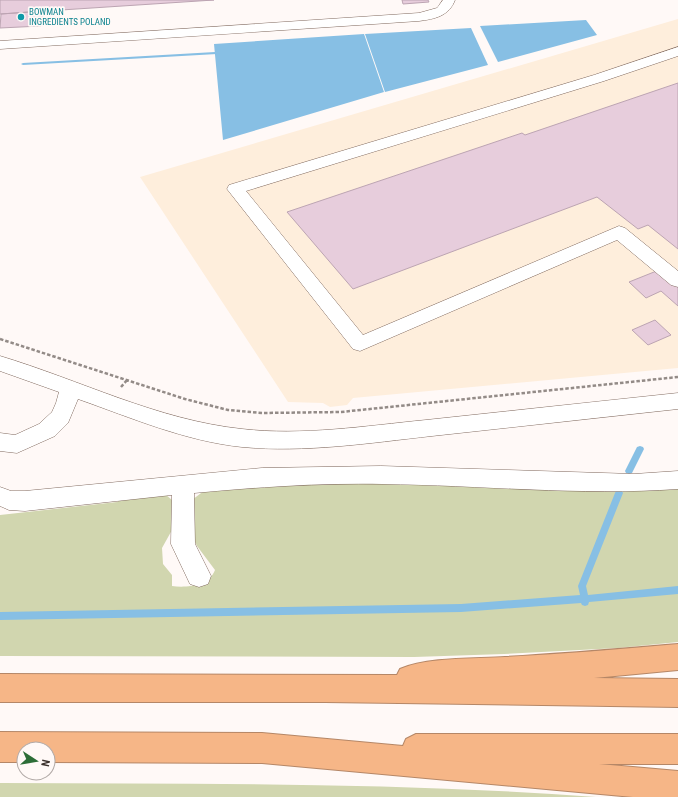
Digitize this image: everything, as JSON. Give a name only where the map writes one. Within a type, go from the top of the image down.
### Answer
[{"type":"highway","points":[[325,688],[447,674],[583,666],[678,657]]},
{"type":"highway","points":[[0,688],[325,688],[678,694]]},
{"type":"highway","points":[[0,747],[678,749]]},
{"type":"highway","points":[[275,749],[678,786]]},
{"type":"street","points":[[0,45],[419,17],[441,12],[450,0]]},
{"type":"street","points":[[678,52],[599,78],[235,189],[360,344],[619,232],[678,281]]},
{"type":"street","points":[[0,363],[166,422],[201,431],[242,438],[288,440],[344,436],[678,401]]},
{"type":"street","points":[[0,442],[17,444],[47,430],[60,417],[67,403],[70,387]]},
{"type":"street","points":[[3,501],[25,501],[262,477],[381,476],[634,483],[678,480]]},
{"type":"street","points":[[182,485],[183,544],[199,576]]},
{"type":"path","points":[[0,339],[38,350],[185,399],[228,410],[262,413],[341,412],[678,377]]},
{"type":"shaded area","points":[[678,19],[678,368],[353,398],[347,405],[330,407],[323,403],[288,402],[140,177]]},
{"type":"green space","points":[[302,481],[678,488],[678,642],[618,648],[414,657],[0,656],[0,515],[117,502],[125,496],[164,493],[173,501],[172,530],[162,548],[163,564],[172,575],[172,586],[184,587],[196,585],[208,580],[215,570],[197,546],[190,532],[192,500],[205,490]]},
{"type":"green space","points":[[0,783],[372,786],[521,792],[596,797],[0,797]]},
{"type":"water","points":[[586,20],[597,35],[498,62],[480,26]]},
{"type":"water","points":[[471,28],[488,65],[385,92],[365,34]]},
{"type":"water","points":[[364,34],[384,92],[223,140],[214,44]]},
{"type":"building","points":[[0,0],[214,0],[0,14]]},
{"type":"building","points":[[402,0],[428,0],[429,2],[403,4]]},
{"type":"building","name":"BOWMAN INGREDIENTS POLAND","points":[[43,11],[41,26],[0,28],[1,14]]},
{"type":"building","points":[[678,83],[678,249],[648,225],[638,229],[597,197],[353,289],[287,212],[522,133],[525,135]]},
{"type":"building","points":[[659,270],[678,286],[678,306],[661,291],[646,298],[629,282]]},
{"type":"building","points":[[655,320],[671,335],[648,345],[632,330]]},
{"type":"waterway","points":[[23,64],[215,53]]},
{"type":"waterway","points":[[629,471],[640,449]]},
{"type":"waterway","points":[[584,599],[582,586],[619,493]]},
{"type":"waterway","points":[[584,599],[678,590]]},
{"type":"waterway","points":[[0,616],[461,608],[584,599]]},
{"type":"place","name":"BOWMAN INGREDIENTS POLAND","points":[[21,17]]}]
